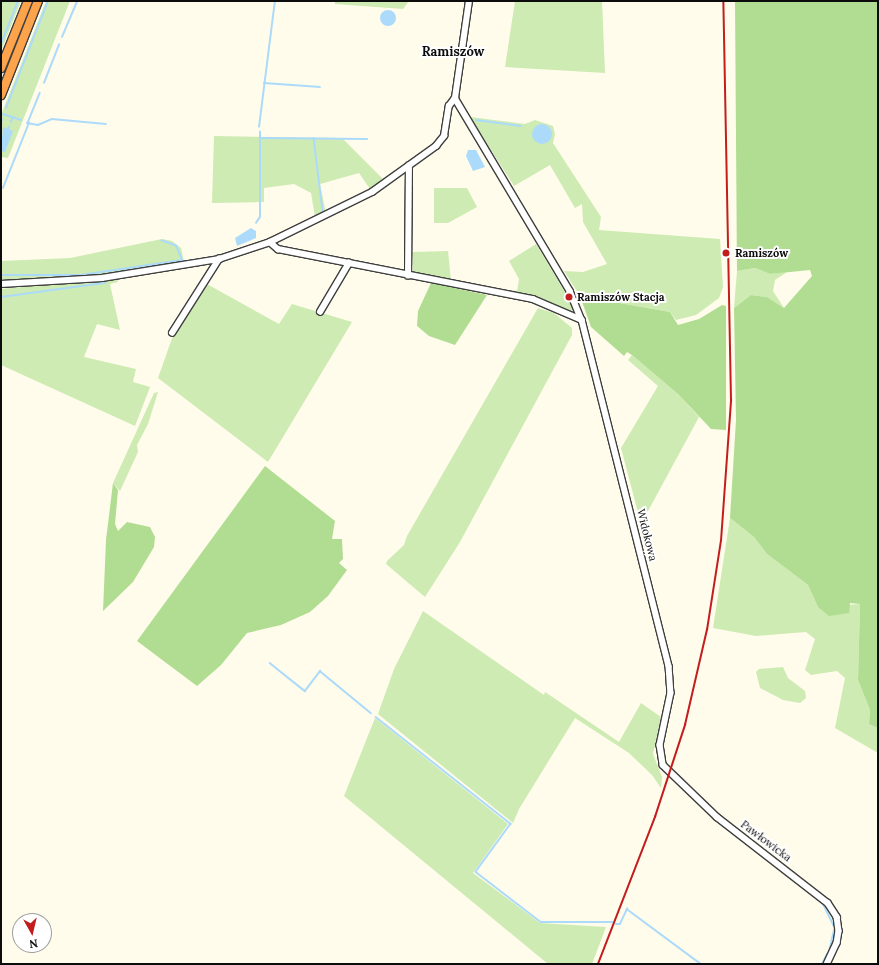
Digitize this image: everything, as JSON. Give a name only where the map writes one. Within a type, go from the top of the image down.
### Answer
[{"type":"highway","points":[[1,68],[28,1]]},
{"type":"highway","points":[[1,95],[38,1]]},
{"type":"street","points":[[1,284],[102,278],[219,259],[270,242],[372,192],[409,166],[441,140],[450,106],[455,98],[469,1]]},
{"type":"street","name":"Widokowa","points":[[455,98],[570,291],[587,335],[669,666],[671,700],[661,740]]},
{"type":"street","points":[[408,276],[409,166]]},
{"type":"street","points":[[270,242],[278,249],[408,276],[533,299],[582,320]]},
{"type":"street","points":[[172,333],[219,259]]},
{"type":"street","points":[[320,312],[349,263]]},
{"type":"street","name":"Pawłowicka","points":[[661,740],[661,761],[670,774],[718,817],[811,888],[832,908],[838,922],[838,935],[827,964]]},
{"type":"green space","points":[[1,1],[21,1],[1,51]]},
{"type":"green space","points":[[46,1],[70,1],[8,158],[1,157],[1,115]]},
{"type":"green space","points":[[335,1],[409,1],[403,9],[335,4]]},
{"type":"green space","points":[[515,1],[602,1],[605,73],[505,67]]},
{"type":"green space","points":[[735,1],[878,1],[878,728],[869,724],[870,710],[858,680],[860,604],[850,603],[849,613],[829,616],[818,607],[808,585],[767,554],[754,537],[730,518],[736,420],[734,308],[751,295],[767,297],[784,308],[812,276],[810,270],[770,274],[755,268],[737,271]]},
{"type":"green space","points":[[470,117],[525,124],[535,120],[553,126],[555,134],[553,143],[601,217],[599,230],[720,239],[723,287],[719,298],[696,315],[676,320],[670,312],[580,296],[564,271],[583,272],[607,264],[583,222],[582,204],[575,208],[550,165],[514,186]]},
{"type":"green space","points":[[214,136],[342,138],[383,179],[370,189],[359,173],[320,184],[326,214],[315,217],[311,193],[294,184],[264,188],[264,202],[212,203]]},
{"type":"green space","points":[[434,188],[467,188],[477,207],[448,223],[434,223]]},
{"type":"green space","points":[[162,239],[172,241],[181,248],[184,262],[113,274],[1,282],[1,261],[70,258]]},
{"type":"green space","points":[[536,244],[568,297],[574,309],[571,311],[544,300],[509,294],[510,290],[517,291],[519,279],[509,261]]},
{"type":"green space","points":[[448,251],[451,281],[413,272],[412,252]]},
{"type":"green space","points":[[755,268],[770,274],[787,272],[775,280],[773,291],[784,308],[767,297],[751,295],[734,308],[737,271]]},
{"type":"green space","points":[[117,278],[118,282],[110,284],[120,330],[97,324],[84,357],[136,369],[133,382],[150,387],[135,426],[1,365],[1,289]]},
{"type":"green space","points":[[205,283],[279,324],[292,304],[352,322],[268,462],[158,378],[176,327]]},
{"type":"green space","points":[[431,283],[487,295],[455,345],[429,336],[417,326],[418,311]]},
{"type":"green space","points":[[580,296],[670,312],[678,325],[699,319],[722,305],[726,306],[726,430],[711,429],[678,394],[632,355],[627,352],[624,356],[591,327]]},
{"type":"green space","points":[[538,308],[554,313],[572,328],[572,335],[460,542],[425,597],[386,564],[387,561],[404,545],[407,536]]},
{"type":"green space","points":[[632,355],[678,394],[699,417],[641,524],[621,448],[658,386],[628,360]]},
{"type":"green space","points":[[158,392],[148,424],[137,445],[138,452],[120,491],[113,483],[154,393]]},
{"type":"green space","points":[[265,466],[335,521],[332,539],[342,539],[343,559],[339,563],[347,570],[328,596],[310,612],[281,625],[247,633],[221,665],[197,686],[137,641]]},
{"type":"green space","points":[[113,483],[118,490],[115,524],[118,531],[127,522],[150,527],[155,537],[154,547],[133,582],[103,611],[106,540]]},
{"type":"green space","points":[[730,518],[754,537],[767,554],[808,585],[818,607],[860,604],[858,680],[870,710],[869,724],[878,728],[878,753],[835,728],[845,678],[837,671],[811,675],[805,670],[815,639],[806,632],[756,636],[713,628]]},
{"type":"green space","points":[[423,611],[544,695],[545,692],[619,742],[641,703],[661,717],[653,754],[662,777],[661,788],[652,775],[629,753],[575,718],[519,809],[513,823],[378,714],[394,669]]},
{"type":"green space","points":[[783,667],[788,678],[805,691],[806,698],[800,703],[783,700],[760,688],[756,672],[759,669]]},
{"type":"green space","points":[[375,718],[508,824],[473,873],[540,923],[606,927],[592,964],[548,964],[344,796]]},
{"type":"water","points":[[388,10],[394,12],[396,18],[394,24],[388,26],[382,24],[380,18],[382,12]]},
{"type":"water","points":[[542,124],[549,127],[552,134],[549,141],[542,144],[535,141],[532,134],[535,127]]},
{"type":"water","points":[[3,127],[13,131],[5,152],[1,151]]},
{"type":"water","points":[[468,150],[476,150],[485,167],[473,171],[466,156]]},
{"type":"water","points":[[251,228],[256,231],[256,238],[237,246],[235,238]]},
{"type":"waterway","points":[[1,44],[18,1]]},
{"type":"waterway","points":[[6,108],[48,1]]},
{"type":"waterway","points":[[62,37],[77,1]]},
{"type":"waterway","points":[[259,127],[275,1]]},
{"type":"waterway","points":[[44,83],[59,45]]},
{"type":"waterway","points":[[264,83],[320,87]]},
{"type":"waterway","points":[[28,122],[40,93]]},
{"type":"waterway","points":[[3,114],[21,120]]},
{"type":"waterway","points":[[11,122],[13,117]]},
{"type":"waterway","points":[[27,123],[38,125],[52,119],[106,124]]},
{"type":"waterway","points":[[476,120],[521,126]]},
{"type":"waterway","points":[[3,188],[29,123]]},
{"type":"waterway","points":[[256,223],[260,217],[260,132]]},
{"type":"waterway","points":[[260,138],[367,139]]},
{"type":"waterway","points":[[314,138],[323,211]]},
{"type":"waterway","points":[[1,275],[81,275],[182,260],[176,246],[162,241]]},
{"type":"waterway","points":[[1,297],[105,283]]},
{"type":"waterway","points":[[270,663],[305,691],[320,671],[371,713]]},
{"type":"waterway","points":[[376,717],[511,824],[476,872],[541,922],[612,922]]},
{"type":"waterway","points":[[822,901],[835,928],[830,949]]},
{"type":"waterway","points":[[616,924],[620,924],[627,909],[701,964]]},
{"type":"waterway","points":[[822,964],[827,954]]},
{"type":"railway","points":[[598,964],[655,817],[685,725],[707,630],[721,541],[731,400],[723,1]]},
{"type":"place","name":"Ramiszów","points":[[726,253]]},
{"type":"place","name":"Ramiszów Stacja","points":[[569,297]]},
{"type":"district","name":"Ramiszów","points":[[453,52]]}]
